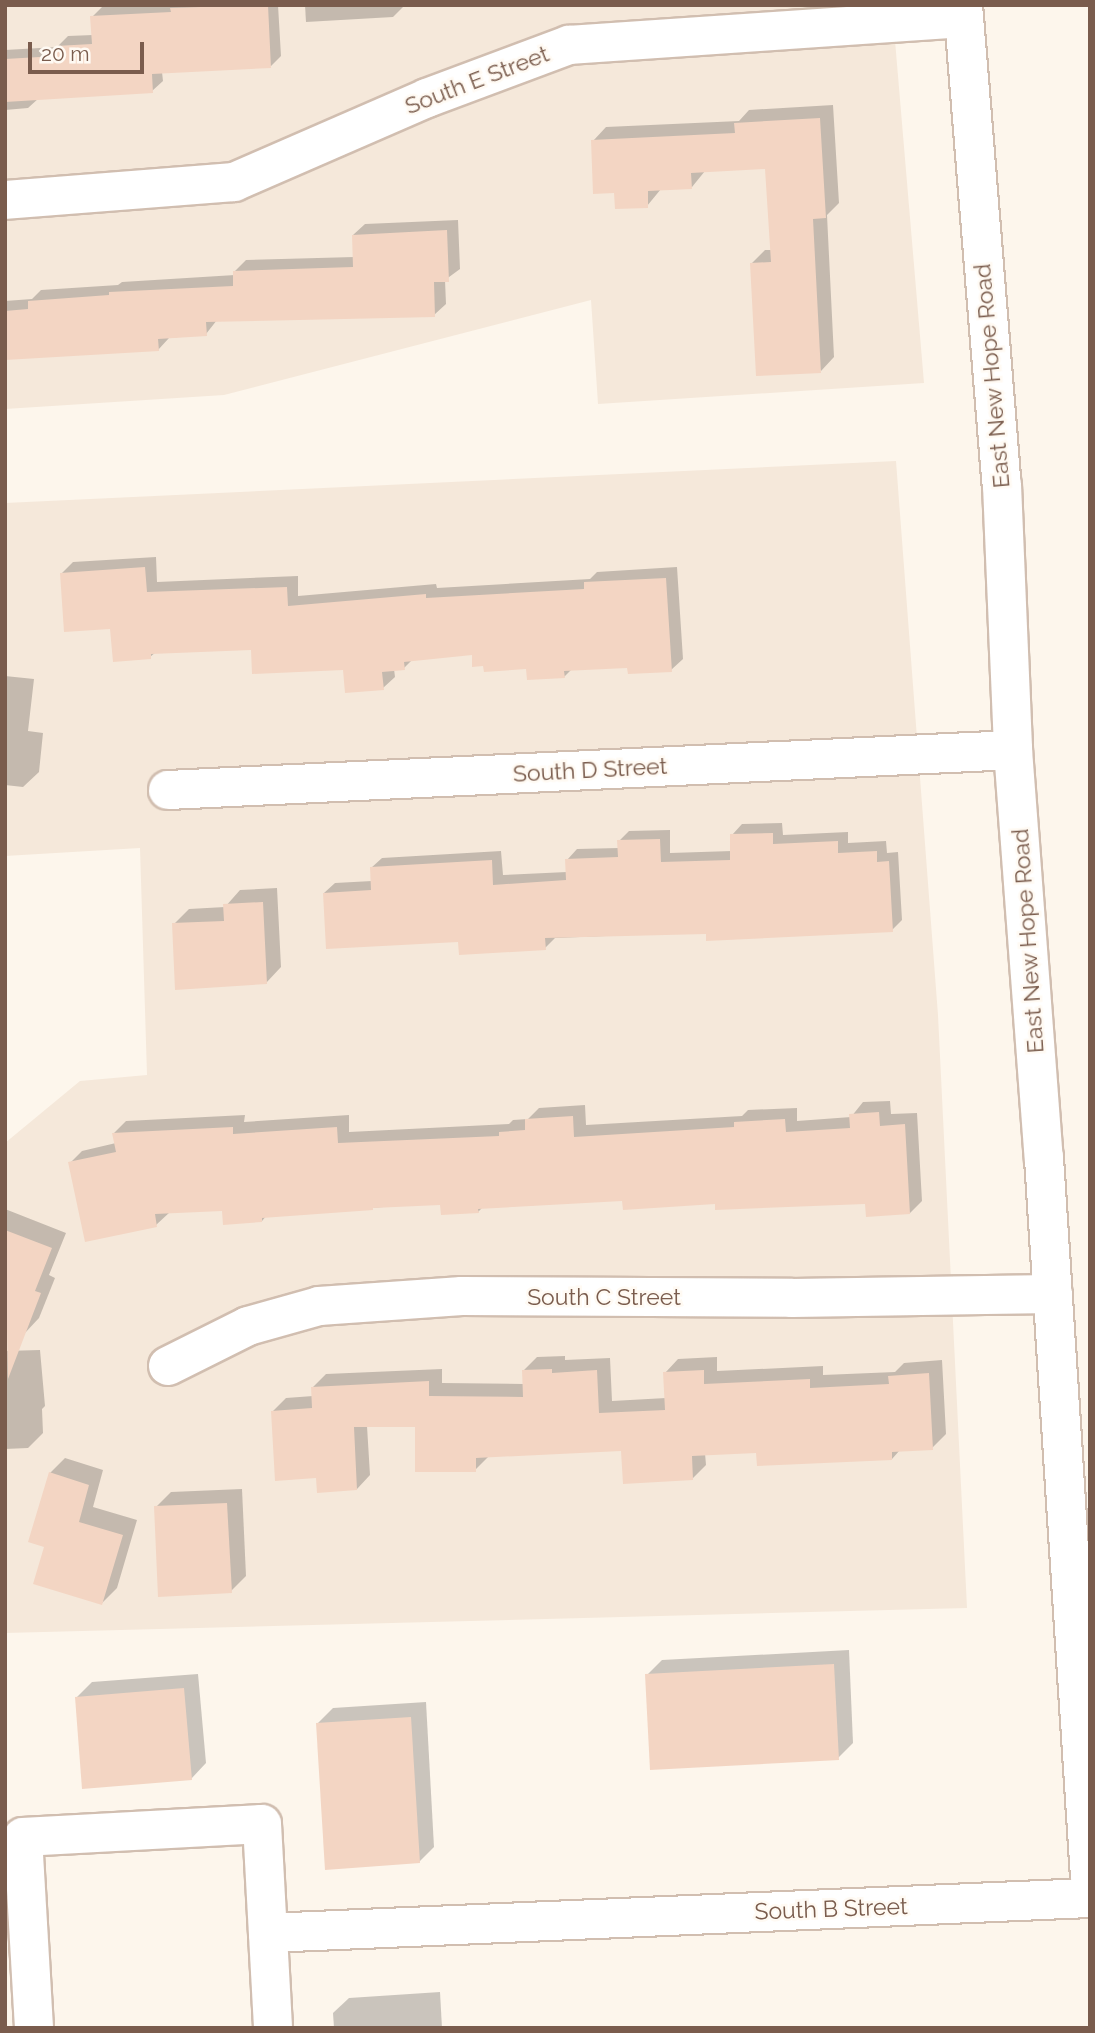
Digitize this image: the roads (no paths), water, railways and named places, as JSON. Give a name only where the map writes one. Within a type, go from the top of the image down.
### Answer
[{"type":"street","name":"South E Street","points":[[5,200],[234,182],[427,98],[569,45],[963,12]]},
{"type":"street","name":"East New Hope Road","points":[[963,12],[1002,485],[1013,750],[1053,1294],[1090,1878]]},
{"type":"street","name":"South D Street","points":[[168,790],[1013,750]]},
{"type":"street","name":"South C Street","points":[[168,1366],[248,1326],[332,1305],[463,1296],[792,1298],[1053,1294]]},
{"type":"street","points":[[34,2028],[23,1837],[262,1824],[274,2028]]},
{"type":"street","name":"South B Street","points":[[268,1933],[1090,1898]]}]
